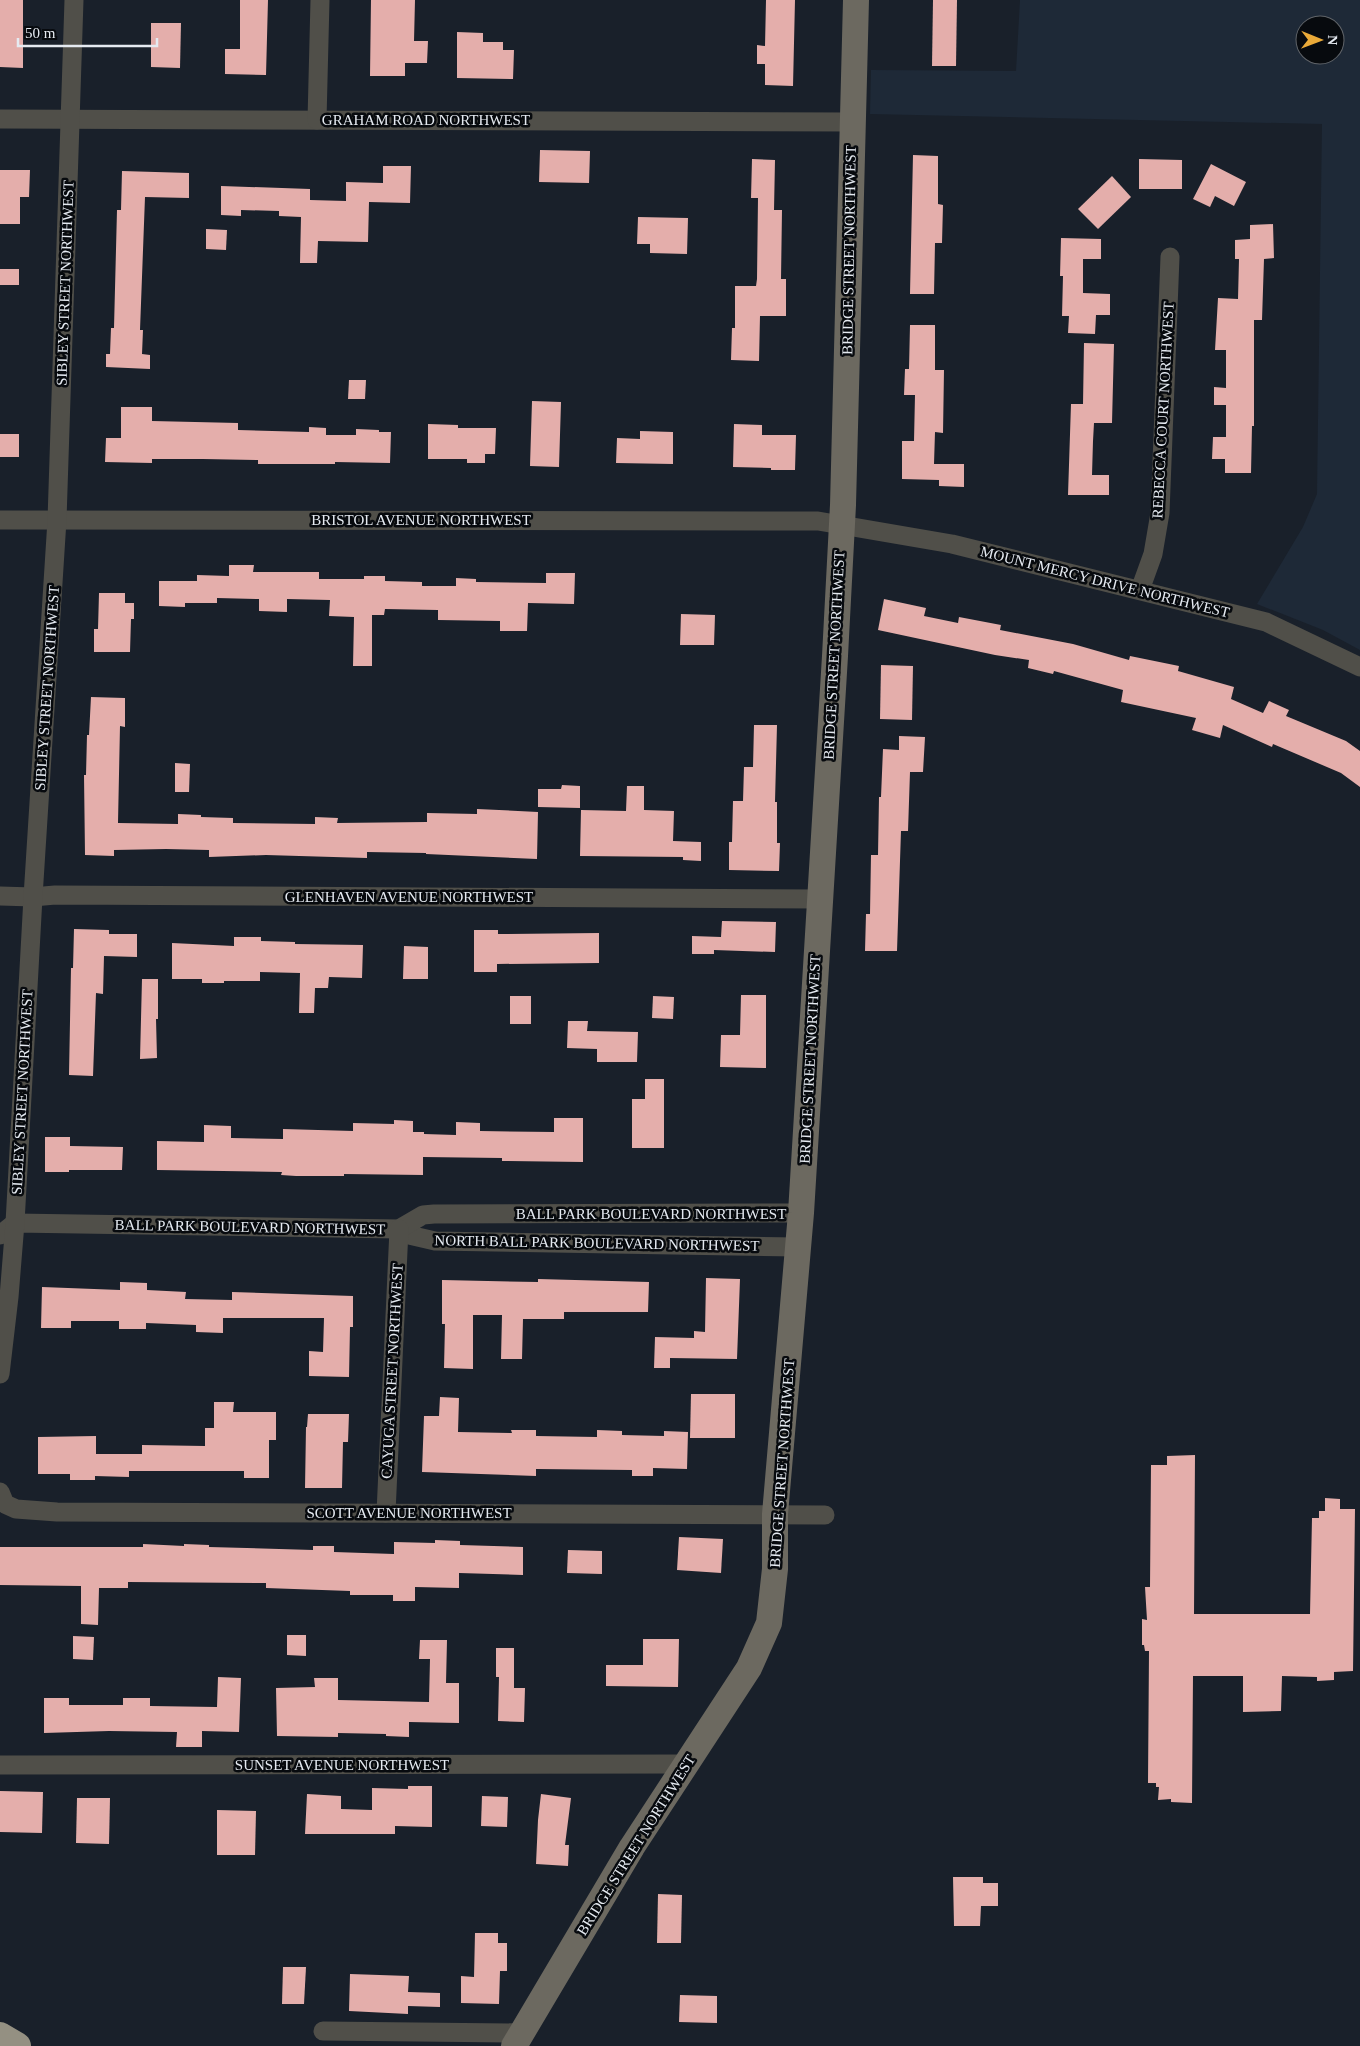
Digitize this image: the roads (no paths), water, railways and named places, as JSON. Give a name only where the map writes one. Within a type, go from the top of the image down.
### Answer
[{"type":"highway","points":[[0,2036],[17,2046]]},
{"type":"main road","name":"BRIDGE STREET NORTHWEST","points":[[518,2039],[632,1847],[684,1764],[749,1668],[769,1623],[775,1569],[775,1514],[801,1213],[835,656],[841,525],[856,0]]},
{"type":"street","name":"SIBLEY STREET NORTHWEST","points":[[0,1374],[9,1297],[7,1220],[33,897],[57,520],[74,0]]},
{"type":"street","points":[[317,120],[320,0]]},
{"type":"street","name":"GRAHAM ROAD NORTHWEST","points":[[0,119],[852,122]]},
{"type":"street","name":"REBECCA COURT NORTHWEST","points":[[1140,590],[1153,554],[1160,513],[1170,257]]},
{"type":"street","name":"BRISTOL AVENUE NORTHWEST","points":[[0,520],[809,521],[841,525]]},
{"type":"street","name":"MOUNT MERCY DRIVE NORTHWEST","points":[[841,525],[952,544],[1266,622],[1360,667]]},
{"type":"street","name":"GLENHAVEN AVENUE NORTHWEST","points":[[0,896],[819,898]]},
{"type":"street","name":"BALL PARK BOULEVARD NORTHWEST","points":[[7,1220],[399,1229],[423,1215],[434,1214],[801,1213]]},
{"type":"street","points":[[0,1235],[7,1220]]},
{"type":"street","name":"NORTH BALL PARK BOULEVARD NORTHWEST","points":[[399,1229],[409,1235],[435,1240],[798,1247]]},
{"type":"street","name":"CAYUGA STREET NORTHWEST","points":[[386,1513],[399,1229]]},
{"type":"street","name":"SCOTT AVENUE NORTHWEST","points":[[0,1493],[5,1504],[16,1509],[34,1511],[825,1515]]},
{"type":"street","name":"SUNSET AVENUE NORTHWEST","points":[[0,1765],[684,1764]]},
{"type":"street","points":[[323,2031],[518,2039]]}]
